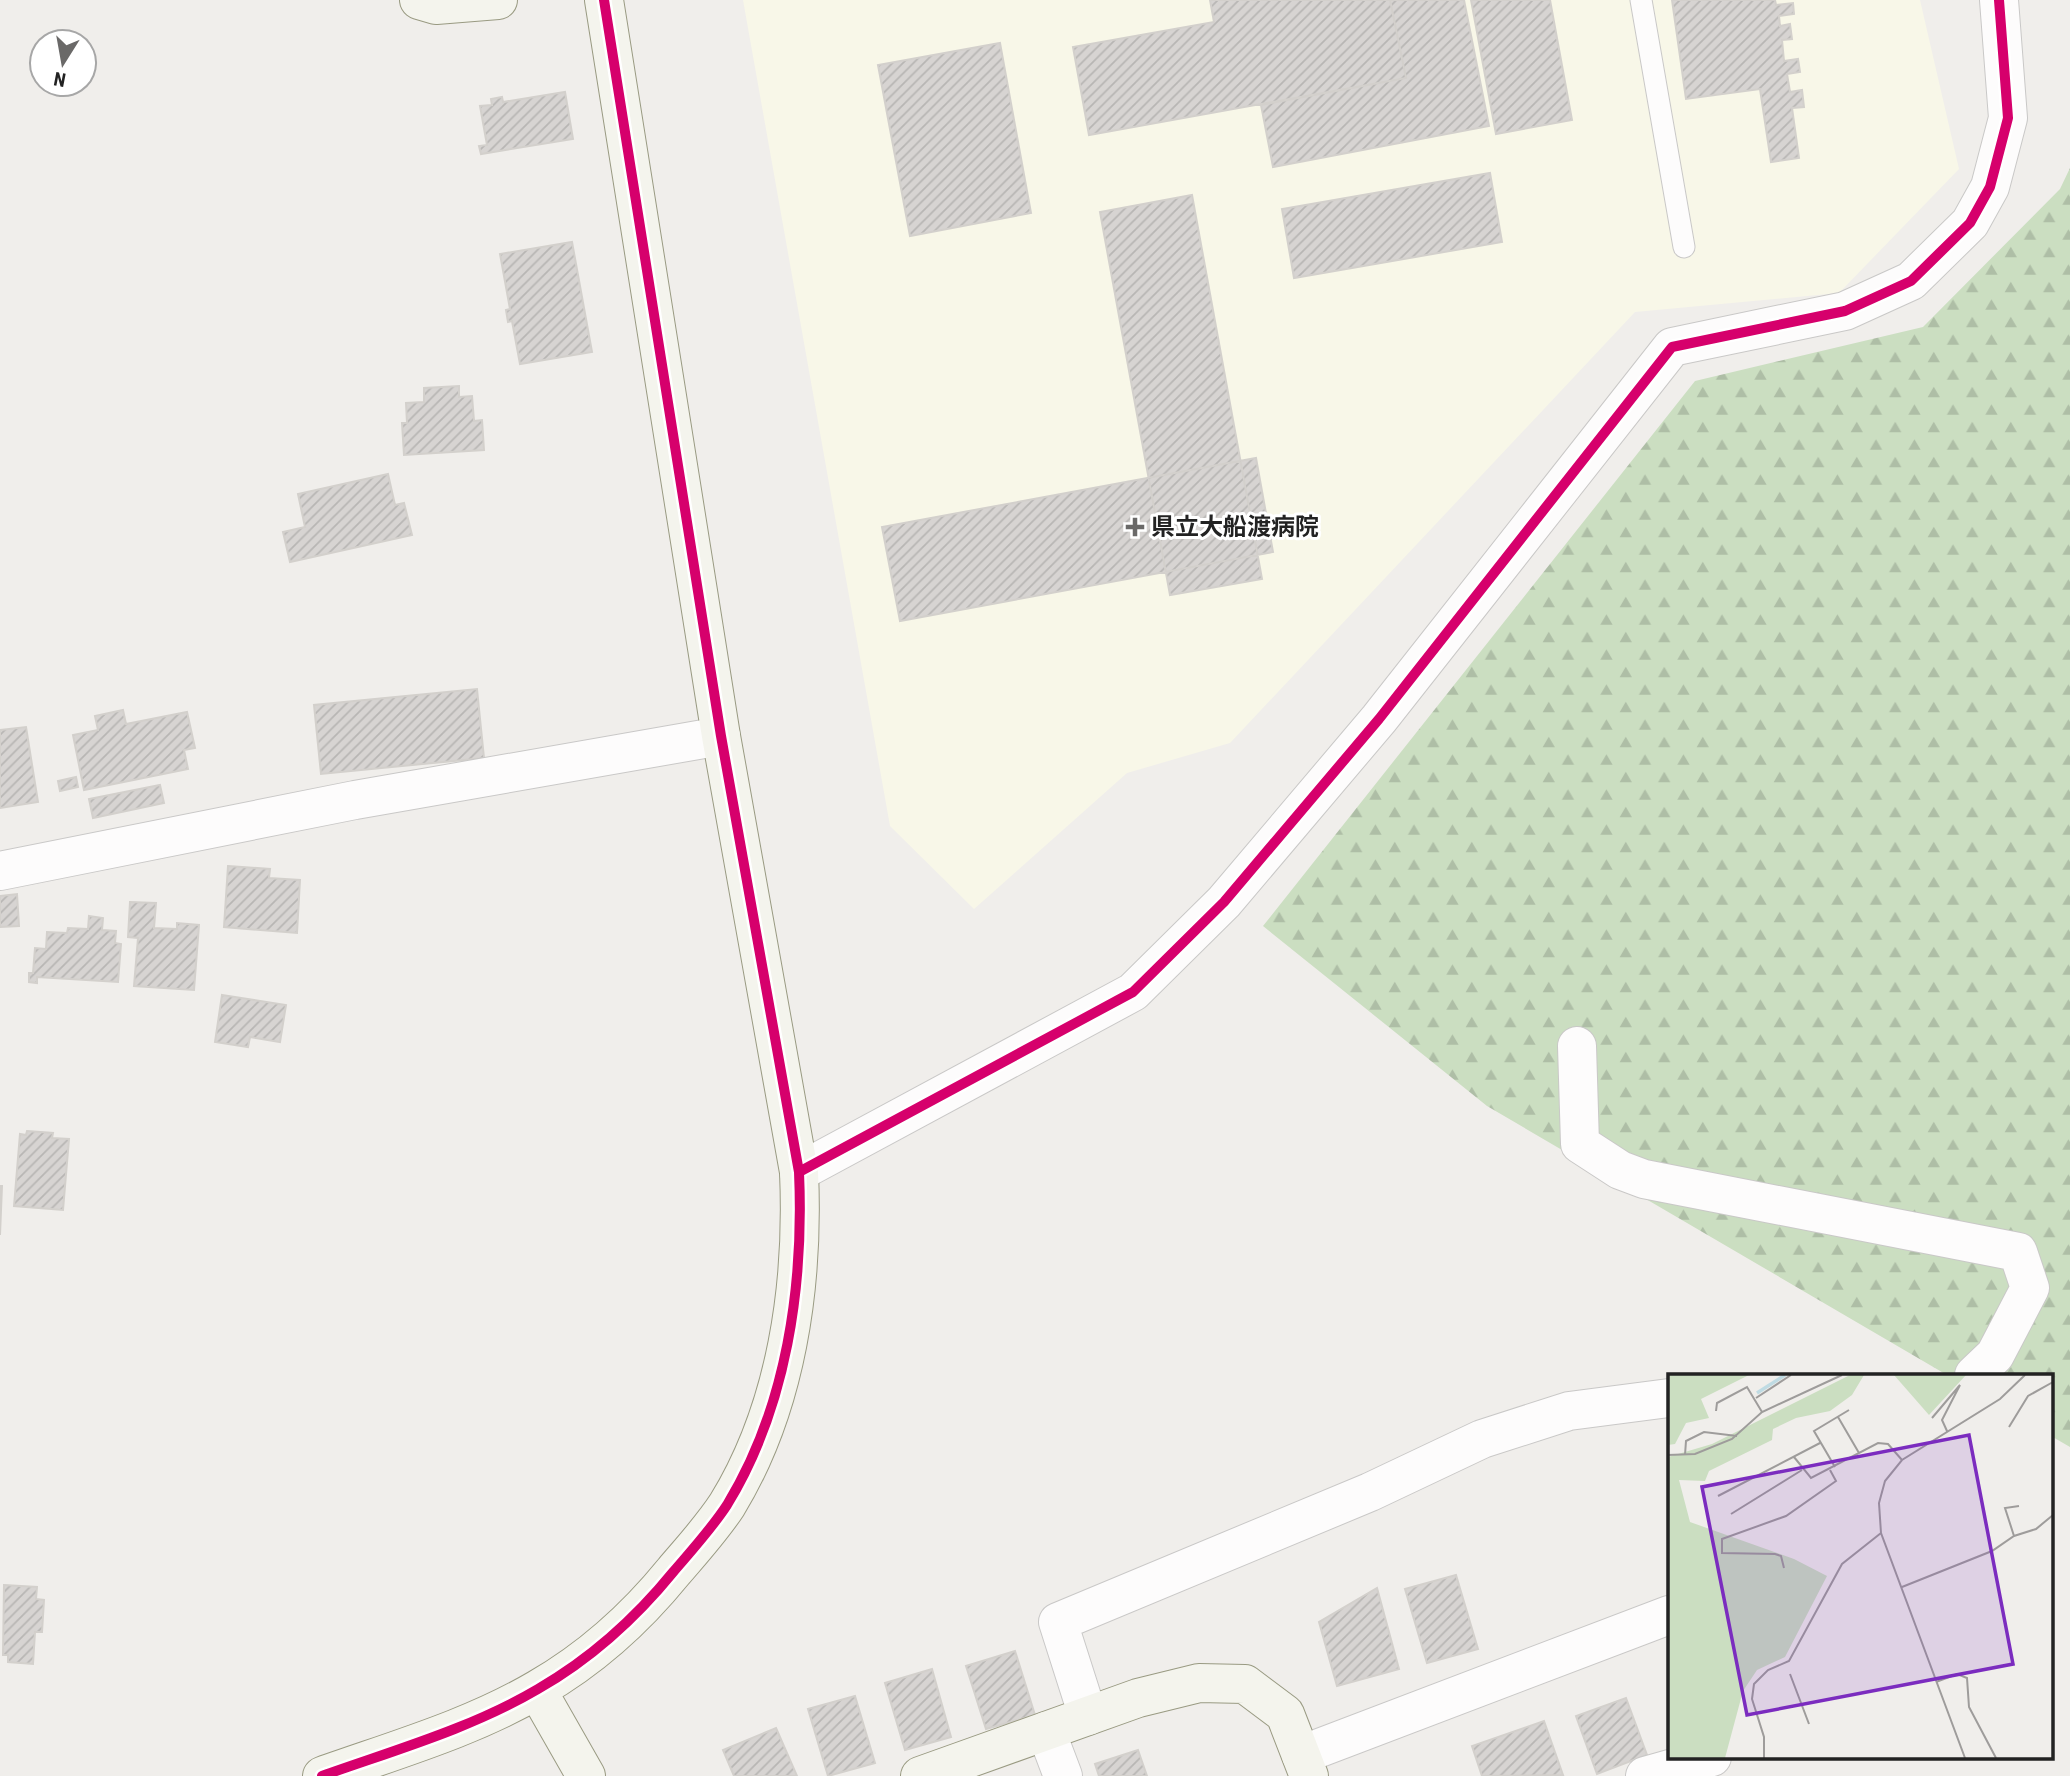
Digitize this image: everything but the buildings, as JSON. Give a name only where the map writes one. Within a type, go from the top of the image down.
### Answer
[{"type":"street","points":[[419,0],[436,5],[498,0]]},
{"type":"street","points":[[322,1776],[456,1728],[537,1690],[597,1651],[644,1608],[726,1505],[752,1455],[772,1401],[797,1296],[802,1232],[799,1172],[722,736],[604,0]]},
{"type":"street","points":[[799,1172],[1133,992],[1224,902],[1379,719],[1672,346],[1846,311],[1911,281],[1970,223],[1990,187],[2008,118],[1999,0]]},
{"type":"street","points":[[0,871],[355,800],[722,736]]},
{"type":"street","points":[[1577,1046],[1580,1144],[1620,1170],[1644,1179],[2018,1252],[2030,1288],[1995,1355],[1975,1374]]},
{"type":"street","points":[[1088,1716],[1058,1622],[1370,1492],[1482,1439],[1569,1411],[1668,1398]]},
{"type":"street","points":[[920,1776],[1138,1698],[1199,1683],[1245,1684],[1285,1714],[1305,1766],[1668,1615]]},
{"type":"street","points":[[537,1690],[586,1776]]},
{"type":"street","points":[[1046,1731],[1063,1776]]},
{"type":"street","points":[[1645,1776],[1708,1758]]},
{"type":"lane","points":[[1641,0],[1684,247]]},
{"type":"shaded area","name":"県立大船渡病院","points":[[743,0],[1920,0],[1959,169],[1839,293],[1635,312],[1230,743],[1127,773],[974,909],[890,826]]},
{"type":"green space","points":[[2070,168],[2070,1447],[2052,1437],[2052,1374],[1945,1374],[1487,1106],[1263,926],[1695,381],[1923,327],[2060,189]]},
{"type":"cycle path","points":[[322,1776],[433,1737],[513,1703],[577,1664],[628,1621],[702,1539],[727,1505],[748,1467],[777,1386],[794,1301],[800,1215],[799,1172],[721,736],[604,0]]},
{"type":"cycle path","points":[[799,1172],[1133,992],[1224,902],[1379,719],[1672,347],[1845,311],[1911,281],[1970,223],[1990,187],[2008,118],[1999,0]]},
{"type":"place","name":"県立大船渡病院","points":[[1135,527]]}]
